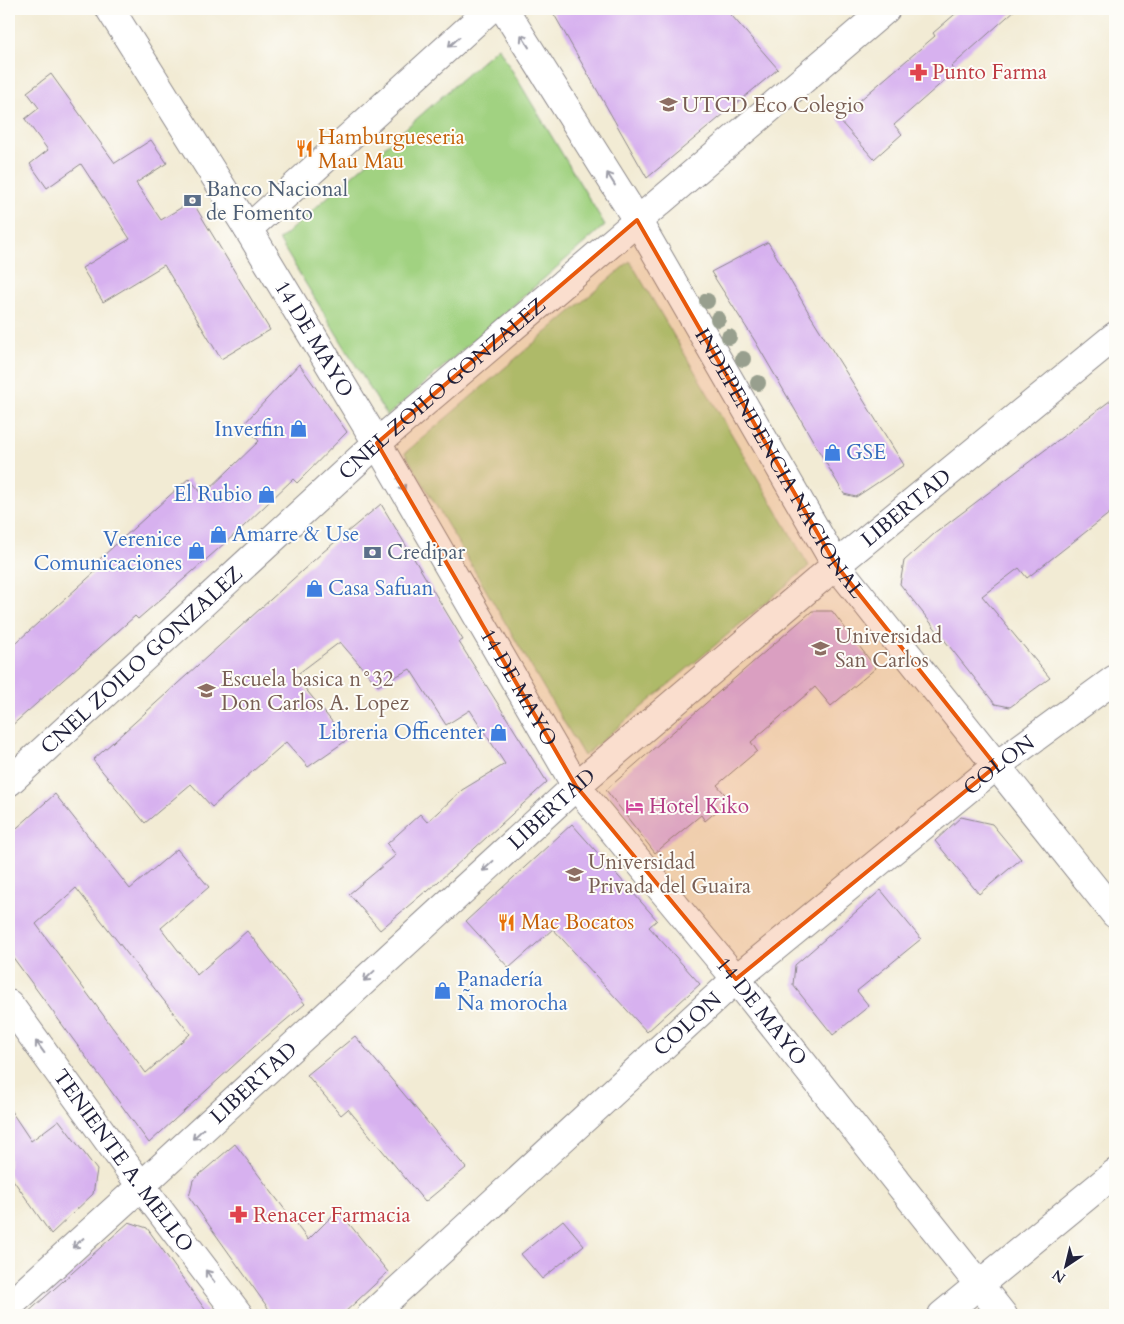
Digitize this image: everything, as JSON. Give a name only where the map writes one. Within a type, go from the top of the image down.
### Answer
[{"type":"street","name":"14 DE MAYO","points":[[110,9],[248,229],[377,443],[576,786],[736,979],[1003,1315]]},
{"type":"street","points":[[248,229],[490,9]]},
{"type":"street","name":"INDEPENDENCIA NACIONAL","points":[[504,9],[637,220],[836,565],[1115,914]]},
{"type":"street","name":"CNEL ZOILO GONZALEZ","points":[[9,782],[377,443],[886,9]]},
{"type":"street","name":"LIBERTAD","points":[[9,1306],[576,786],[836,565],[1115,336]]},
{"type":"street","name":"COLON","points":[[371,1315],[736,979],[996,766],[1115,679]]},
{"type":"street","name":"TENIENTE A. MELLO","points":[[9,1004],[141,1186],[239,1315]]},
{"type":"street","points":[[942,1315],[1115,1173]]},
{"type":"highlighted area","points":[[637,220],[836,565],[996,766],[736,979],[576,786],[377,443]]},
{"type":"green space","points":[[498,47],[605,225],[387,416],[279,240]]},
{"type":"green space","points":[[630,261],[809,566],[584,756],[405,453]]},
{"type":"building","points":[[551,9],[726,9],[778,69],[647,178]]},
{"type":"building","points":[[961,9],[1016,9],[951,67],[955,71],[894,125],[902,134],[874,159],[838,119],[935,36],[933,33]]},
{"type":"building","points":[[51,74],[115,163],[151,140],[167,163],[136,183],[161,220],[192,201],[270,330],[221,359],[164,265],[103,302],[82,268],[130,239],[81,164],[47,188],[30,164],[48,150],[25,119],[39,108],[27,92]]},
{"type":"building","points":[[768,242],[809,313],[904,465],[856,497],[844,494],[755,341],[711,272]]},
{"type":"building","points":[[299,364],[347,432],[297,483],[293,479],[242,528],[168,593],[138,619],[135,616],[9,728],[9,649],[96,571],[92,566],[189,478],[203,495],[259,441],[244,424]]},
{"type":"building","points":[[1115,397],[1115,509],[1027,578],[1019,568],[982,596],[1050,678],[1010,707],[995,704],[900,584],[904,561],[934,534]]},
{"type":"building","points":[[381,504],[463,640],[459,642],[547,782],[427,892],[380,930],[349,894],[396,855],[387,844],[420,814],[427,822],[462,790],[505,764],[470,710],[446,725],[410,669],[378,686],[340,642],[295,676],[347,740],[308,767],[286,742],[212,807],[191,784],[145,823],[93,760],[323,552]]},
{"type":"building","points":[[812,611],[832,611],[876,668],[831,706],[815,687],[751,742],[757,751],[717,785],[730,800],[705,821],[701,815],[655,853],[606,790]]},
{"type":"building","points":[[55,794],[130,889],[177,849],[209,887],[161,928],[197,975],[247,931],[305,1004],[254,1047],[149,1143],[9,952],[9,835]],"holes":[[[76,888],[190,1034],[146,1073],[36,924]]]},
{"type":"building","points":[[961,817],[992,824],[1021,859],[979,894],[935,841]]},
{"type":"building","points":[[572,824],[657,920],[649,927],[700,984],[647,1032],[553,929],[509,968],[466,921]]},
{"type":"building","points":[[881,890],[921,939],[857,991],[869,1006],[833,1035],[793,985],[795,965]]},
{"type":"building","points":[[355,1036],[466,1168],[425,1202],[348,1109],[341,1115],[307,1075]]},
{"type":"building","points":[[9,1108],[31,1141],[59,1120],[97,1170],[93,1194],[51,1234],[9,1174]]},
{"type":"building","points":[[235,1144],[308,1240],[338,1210],[388,1272],[342,1315],[273,1315],[189,1197],[193,1180]]},
{"type":"building","points":[[563,1220],[584,1245],[542,1279],[521,1254]]},
{"type":"building","points":[[129,1222],[147,1228],[209,1315],[25,1315]]},
{"type":"place","name":"Punto Farma","points":[[918,72]]},
{"type":"place","name":"UTCD Eco Colegio","points":[[668,105]]},
{"type":"place","name":"Hamburgueseria Mau Mau","points":[[304,149]]},
{"type":"place","name":"Banco Nacional de Fomento","points":[[192,201]]},
{"type":"place","name":"Inverfin","points":[[299,429]]},
{"type":"place","name":"GSE","points":[[832,452]]},
{"type":"place","name":"El Rubio","points":[[266,494]]},
{"type":"place","name":"Amarre & Use","points":[[218,534]]},
{"type":"place","name":"Verenice Comunicaciones","points":[[196,551]]},
{"type":"place","name":"Credipar","points":[[373,552]]},
{"type":"place","name":"Casa Safuan","points":[[314,588]]},
{"type":"place","name":"Universidad San Carlos","points":[[821,648]]},
{"type":"place","name":"Escuela basica n°32 Don Carlos A. Lopez","points":[[207,691]]},
{"type":"place","name":"Libreria Officenter","points":[[499,732]]},
{"type":"place","name":"Hotel Kiko","points":[[635,806]]},
{"type":"place","name":"Universidad Privada del Guaira","points":[[574,874]]},
{"type":"place","name":"Mac Bocatos","points":[[507,922]]},
{"type":"place","name":"Panadería Ña morocha","points":[[443,991]]},
{"type":"place","name":"Renacer Farmacia","points":[[239,1215]]}]
